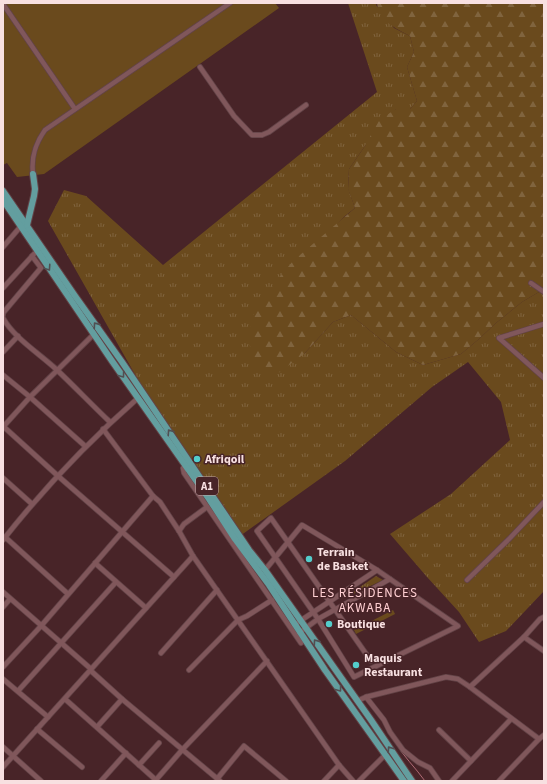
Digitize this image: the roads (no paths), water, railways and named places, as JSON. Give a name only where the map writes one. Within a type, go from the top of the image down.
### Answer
[{"type":"main road","points":[[24,226],[34,196],[35,189],[33,174]]},
{"type":"main road","name":"A1","points":[[3,191],[38,251],[94,334],[186,465],[235,539],[269,584],[294,625],[404,781]]},
{"type":"main road","name":"A1","points":[[3,200],[24,226],[122,362],[249,550],[306,628],[412,781]]},
{"type":"street","points":[[33,174],[33,153],[37,141],[45,130],[230,3]]},
{"type":"street","points":[[3,4],[75,109]]},
{"type":"street","points":[[200,67],[234,116],[252,135],[262,135],[269,132],[306,105]]},
{"type":"street","points":[[3,247],[24,226]]},
{"type":"street","points":[[3,288],[38,251]]},
{"type":"street","points":[[32,256],[41,268],[3,313],[5,326],[57,370],[110,422]]},
{"type":"street","points":[[531,283],[544,292]]},
{"type":"street","points":[[544,324],[499,338],[544,378]]},
{"type":"street","points":[[94,334],[30,397],[4,427],[121,532],[174,577]]},
{"type":"street","points":[[3,352],[18,336]]},
{"type":"street","points":[[3,375],[85,446]]},
{"type":"street","points":[[5,537],[32,504],[85,446],[138,398]]},
{"type":"street","points":[[103,429],[153,496],[160,502],[193,556],[339,766],[353,781]]},
{"type":"street","points":[[186,465],[183,468],[184,473],[301,643]]},
{"type":"street","points":[[3,478],[32,504]]},
{"type":"street","points":[[3,667],[41,626],[153,496]]},
{"type":"street","points":[[466,580],[510,538],[544,502]]},
{"type":"street","points":[[179,531],[184,524],[207,507]]},
{"type":"street","points":[[265,570],[276,557],[289,541],[302,525],[377,570],[458,626],[354,677],[318,619],[276,557],[257,531],[272,518],[289,541],[370,661]]},
{"type":"street","points":[[3,529],[5,537],[68,594]]},
{"type":"street","points":[[3,767],[193,556]]},
{"type":"street","points":[[95,563],[146,608]]},
{"type":"street","points":[[294,625],[377,570]]},
{"type":"street","points":[[299,632],[335,609],[390,579]]},
{"type":"street","points":[[18,691],[116,582]]},
{"type":"street","points":[[161,653],[217,590]]},
{"type":"street","points":[[3,592],[122,699],[219,780],[244,746],[286,781]]},
{"type":"street","points":[[3,607],[10,599]]},
{"type":"street","points":[[189,670],[238,620],[272,600]]},
{"type":"street","points":[[470,687],[524,637],[540,619],[544,617]]},
{"type":"street","points":[[524,637],[544,651]]},
{"type":"street","points":[[65,699],[97,726],[156,781],[182,750],[267,661]]},
{"type":"street","points":[[357,701],[366,697],[446,678],[458,679],[539,739]]},
{"type":"street","points":[[3,679],[48,717]]},
{"type":"street","points":[[366,697],[384,720],[390,732],[403,750],[418,762],[430,768],[439,781]]},
{"type":"street","points":[[97,726],[122,699]]},
{"type":"street","points":[[452,781],[511,719]]},
{"type":"street","points":[[37,729],[82,767]]},
{"type":"street","points":[[439,730],[471,761]]},
{"type":"street","points":[[499,781],[539,739],[544,736]]},
{"type":"street","points":[[139,765],[159,743]]},
{"type":"street","points":[[3,747],[41,781]]},
{"type":"street","points":[[101,781],[126,753]]},
{"type":"street","points":[[359,781],[386,755]]},
{"type":"street","points":[[324,781],[339,766]]},
{"type":"waterway","points":[[395,742],[425,781]]},
{"type":"place","name":"Afriqoil","points":[[197,459]]},
{"type":"place","name":"Terrain de Basket","points":[[309,559]]},
{"type":"place","name":"Boutique","points":[[329,624]]},
{"type":"place","name":"Maquis Restaurant","points":[[356,665]]},
{"type":"district","name":"LES RÉSIDENCES AKWABA","points":[[365,600]]}]
